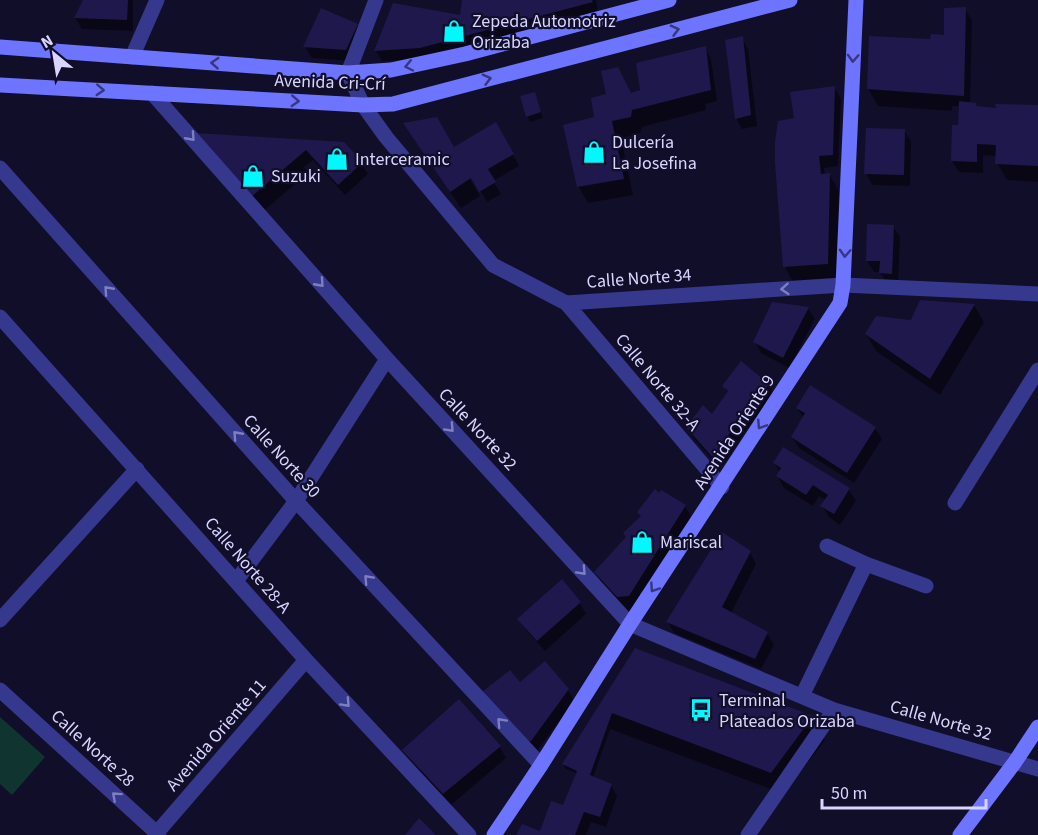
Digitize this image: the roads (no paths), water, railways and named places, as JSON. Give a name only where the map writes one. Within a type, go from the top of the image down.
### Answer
[{"type":"main road","name":"Avenida Cri-Crí","points":[[0,47],[348,73],[391,70],[465,54],[669,0]]},
{"type":"main road","name":"Avenida Cri-Crí","points":[[0,85],[363,105],[393,104],[790,0]]},
{"type":"main road","name":"Avenida Oriente 9","points":[[494,835],[840,303],[843,285],[856,0]]},
{"type":"main road","points":[[960,835],[1015,762],[1038,727]]},
{"type":"street","points":[[132,57],[157,0]]},
{"type":"street","points":[[348,73],[376,0]]},
{"type":"street","name":"Calle Norte 34","points":[[348,73],[363,105],[386,137],[493,265],[566,303],[843,285],[1038,294]]},
{"type":"street","name":"Calle Norte 32","points":[[152,93],[387,359],[630,624],[834,710],[1038,769]]},
{"type":"street","name":"Calle Norte 30","points":[[0,168],[296,501],[541,765]]},
{"type":"street","name":"Calle Norte 32-A","points":[[566,303],[722,487]]},
{"type":"street","name":"Calle Norte 28-A","points":[[0,317],[306,660],[470,835]]},
{"type":"street","points":[[236,581],[296,501],[387,359]]},
{"type":"street","points":[[955,502],[1038,370]]},
{"type":"street","points":[[0,620],[137,469]]},
{"type":"street","points":[[827,546],[866,564],[926,586]]},
{"type":"street","points":[[802,696],[866,564]]},
{"type":"street","name":"Avenida Oriente 11","points":[[157,834],[306,660]]},
{"type":"street","name":"Calle Norte 28","points":[[0,690],[157,834]]},
{"type":"street","points":[[748,835],[834,710]]},
{"type":"place","name":"Zepeda Automotriz Orizaba","points":[[454,31]]},
{"type":"place","name":"Dulcería La Josefina","points":[[594,152]]},
{"type":"place","name":"Interceramic","points":[[337,159]]},
{"type":"place","name":"Suzuki","points":[[253,176]]},
{"type":"place","name":"Mariscal","points":[[642,542]]},
{"type":"place","name":"Terminal Plateados Orizaba","points":[[701,710]]}]
